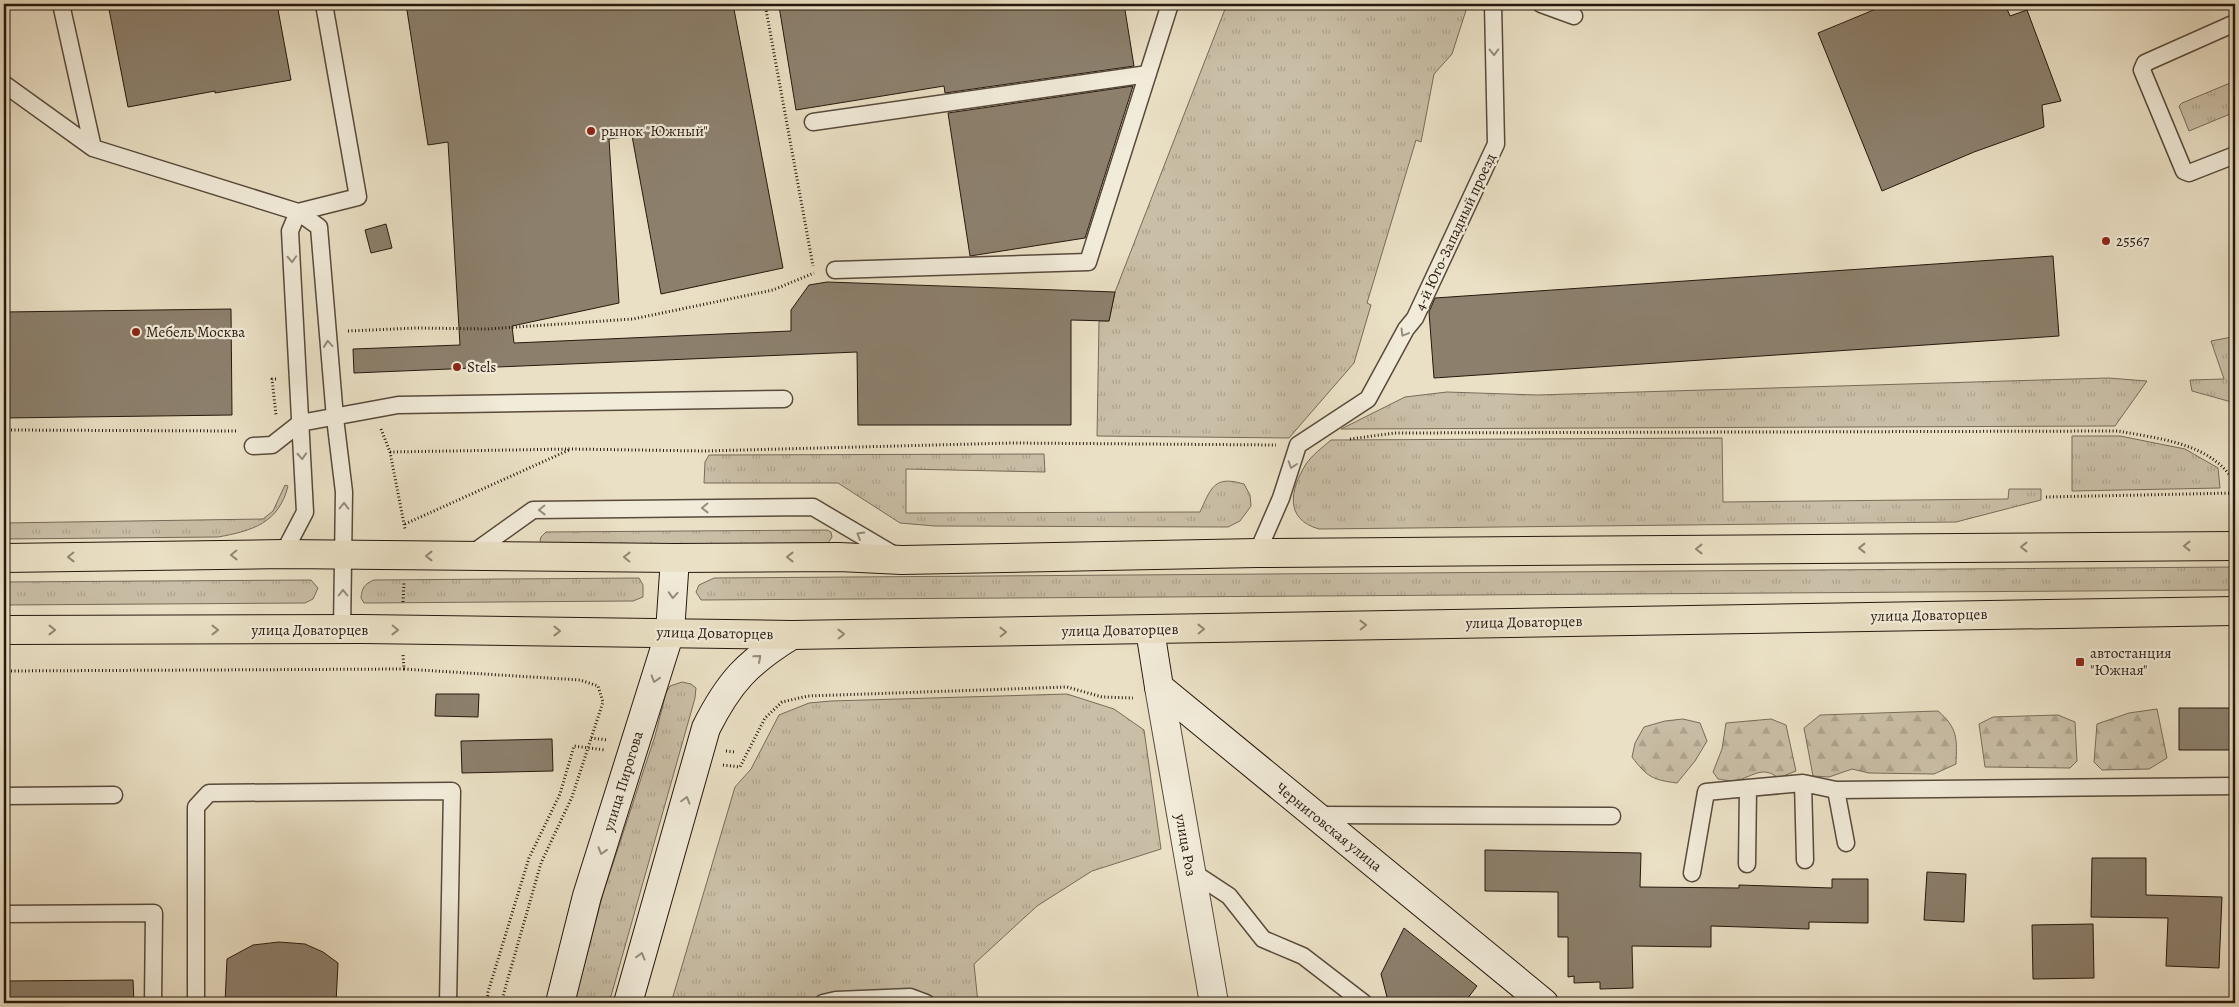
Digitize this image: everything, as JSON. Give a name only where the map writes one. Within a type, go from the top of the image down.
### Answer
[{"type":"main road","points":[[4,558],[283,554],[675,558],[838,557],[902,560],[1257,553],[2235,546]]},
{"type":"main road","name":"улица Пирогова","points":[[560,1003],[587,896],[670,632],[675,558]]},
{"type":"main road","name":"улица Доваторцев","points":[[4,630],[342,630],[792,634],[1150,630],[1804,616],[2235,611]]},
{"type":"main road","points":[[1150,630],[1160,693]]},
{"type":"main road","points":[[628,1003],[706,728],[721,698],[740,674],[765,652],[792,634]]},
{"type":"main road","name":"Черниговская улица","points":[[1160,693],[1315,815],[1544,1003]]},
{"type":"main road","name":"улица Роз","points":[[1160,693],[1214,1003]]},
{"type":"lane","points":[[61,4],[93,148]]},
{"type":"lane","points":[[298,212],[358,197],[324,4]]},
{"type":"lane","points":[[835,270],[1088,262],[1170,4]]},
{"type":"lane","name":"4-й Юго-Западный проезд","points":[[1257,553],[1281,498],[1298,445],[1368,399],[1406,329],[1415,318],[1496,144],[1493,4]]},
{"type":"lane","points":[[1541,4],[1574,16]]},
{"type":"lane","points":[[2235,23],[2145,64],[2142,70],[2184,171],[2189,173],[2235,155]]},
{"type":"lane","points":[[812,122],[1148,74]]},
{"type":"lane","points":[[4,84],[93,148],[298,212],[318,228],[335,418],[344,492],[342,630]]},
{"type":"lane","points":[[283,554],[304,512],[290,231],[298,212]]},
{"type":"lane","points":[[249,438],[272,445],[300,423],[398,405],[784,399]]},
{"type":"lane","points":[[470,555],[532,510],[813,507],[902,560]]},
{"type":"lane","points":[[1803,783],[1805,860]]},
{"type":"lane","points":[[1692,873],[1706,792],[1803,783],[1836,790],[2235,786]]},
{"type":"lane","points":[[1747,864],[1748,788]]},
{"type":"lane","points":[[1836,790],[1846,843]]},
{"type":"lane","points":[[196,1003],[196,807],[209,793],[452,791],[448,1003]]},
{"type":"lane","points":[[4,796],[114,795]]},
{"type":"lane","points":[[1315,815],[1612,816]]},
{"type":"lane","points":[[1191,871],[1229,896],[1263,939],[1303,956],[1364,1003]]},
{"type":"lane","points":[[4,914],[154,914],[153,1003]]},
{"type":"lane","points":[[823,1003],[836,1000],[910,997],[926,1003]]},
{"type":"path","points":[[348,340],[347,331],[417,328],[488,328],[633,319],[772,290],[814,274],[765,4]]},
{"type":"path","points":[[276,423],[272,379],[298,377]]},
{"type":"path","points":[[364,412],[381,428],[390,452]]},
{"type":"path","points":[[4,430],[249,438]]},
{"type":"path","points":[[405,524],[570,450]]},
{"type":"path","points":[[2046,497],[2235,494]]},
{"type":"path","points":[[404,669],[580,680],[598,686],[603,702],[572,797],[541,864],[501,1003]]},
{"type":"path","points":[[697,762],[740,767],[765,718],[782,702],[808,696],[1067,687],[1102,697],[1160,693]]},
{"type":"path","points":[[487,1003],[488,992],[529,858],[560,794],[574,746],[632,753]]},
{"type":"green space","points":[[1227,4],[1468,4],[1452,54],[1434,74],[1421,142],[1416,140],[1367,303],[1371,305],[1354,363],[1289,438],[1097,436],[1099,321],[1109,321],[1115,292]]},
{"type":"green space","points":[[2235,81],[2235,112],[2189,131],[2179,106],[2182,103]]},
{"type":"green space","points":[[2232,337],[2235,345],[2235,403],[2192,391],[2190,380],[2224,379],[2211,341]]},
{"type":"green space","points":[[2108,378],[2147,381],[2115,426],[1341,429],[1405,397],[1447,392],[1537,395]]},
{"type":"green space","points":[[2072,436],[2120,436],[2185,449],[2218,468],[2220,488],[2072,491]]},
{"type":"green space","points":[[1722,438],[1723,502],[2008,499],[2009,489],[2041,489],[2041,500],[1956,522],[1319,529],[1300,518],[1295,511],[1293,502],[1296,484],[1306,464],[1314,454],[1331,440]]},
{"type":"green space","points":[[1044,454],[1045,472],[906,469],[906,513],[1200,512],[1211,490],[1226,481],[1244,484],[1250,495],[1251,506],[1240,521],[1228,527],[935,526],[900,523],[838,483],[704,483],[705,462],[709,455]]},
{"type":"green space","points":[[285,485],[288,486],[284,499],[271,517],[253,528],[218,537],[4,539],[4,523],[263,519],[273,511]]},
{"type":"green space","points":[[827,530],[831,532],[832,537],[828,543],[545,546],[540,541],[546,532]]},
{"type":"green space","points":[[2235,567],[2235,590],[701,600],[696,592],[699,585],[714,578]]},
{"type":"green space","points":[[639,578],[643,585],[643,597],[633,601],[364,603],[361,598],[364,587],[374,580]]},
{"type":"green space","points":[[311,580],[318,588],[313,599],[305,603],[4,605],[4,582]]},
{"type":"green space","points":[[682,682],[691,684],[696,688],[695,698],[609,1003],[574,1003],[603,894],[655,736],[666,693],[670,686]]},
{"type":"green space","points":[[1067,694],[1114,709],[1144,730],[1161,849],[1092,871],[1037,906],[974,964],[978,1003],[940,1003],[930,995],[911,990],[828,994],[815,998],[812,1003],[671,1003],[735,787],[751,769],[779,715],[809,703],[831,701]]},
{"type":"green space","points":[[2157,709],[2167,758],[2149,769],[2102,770],[2094,762],[2097,724],[2129,713]]},
{"type":"green space","points":[[1938,711],[1945,717],[1955,734],[1956,764],[1934,774],[1869,773],[1852,769],[1829,777],[1813,776],[1804,728],[1820,715]]},
{"type":"green space","points":[[2058,715],[2075,722],[2077,761],[2070,768],[1985,767],[1979,724],[1993,717]]},
{"type":"green space","points":[[1683,719],[1700,723],[1707,741],[1695,761],[1677,783],[1656,779],[1642,769],[1632,757],[1635,743],[1644,727],[1665,721]]},
{"type":"green space","points":[[1771,719],[1786,725],[1796,771],[1778,778],[1773,774],[1763,772],[1737,781],[1718,779],[1713,772],[1722,749],[1726,723]]},
{"type":"building","points":[[108,4],[277,4],[291,80],[215,93],[215,91],[128,107]]},
{"type":"building","points":[[406,4],[733,4],[783,268],[661,294],[632,136],[609,139],[619,303],[512,326],[514,343],[791,331],[791,310],[809,285],[827,282],[1115,292],[1109,321],[1071,320],[1071,425],[858,425],[857,352],[354,373],[353,349],[460,345],[448,142],[428,145]]},
{"type":"building","points":[[792,4],[1124,4],[1134,66],[945,93],[944,86],[796,110],[779,6]]},
{"type":"building","points":[[1888,4],[2005,4],[2010,16],[2027,10],[2061,101],[2042,105],[2044,127],[1974,152],[1882,191],[1818,33]]},
{"type":"building","points":[[1133,86],[1085,238],[970,256],[948,113]]},
{"type":"building","points":[[386,224],[392,248],[371,253],[365,230]]},
{"type":"building","points":[[2053,256],[2059,336],[1434,378],[1429,312],[1435,298]]},
{"type":"building","points":[[231,309],[232,415],[4,418],[4,312]]},
{"type":"building","points":[[436,694],[479,694],[478,717],[435,716]]},
{"type":"building","points":[[2179,708],[2235,708],[2235,750],[2179,750]]},
{"type":"building","points":[[552,739],[553,771],[462,773],[461,741]]},
{"type":"building","points":[[1485,850],[1641,853],[1640,887],[1739,888],[1739,885],[1832,888],[1832,879],[1868,879],[1868,923],[1809,922],[1809,929],[1711,926],[1711,947],[1632,946],[1633,988],[1600,989],[1600,982],[1574,983],[1574,976],[1568,977],[1568,937],[1558,937],[1558,892],[1485,891]]},
{"type":"building","points":[[2092,858],[2146,858],[2146,895],[2222,897],[2219,968],[2166,966],[2168,918],[2091,917]]},
{"type":"building","points":[[1927,872],[1966,874],[1964,922],[1924,920]]},
{"type":"building","points":[[2093,924],[2094,978],[2033,979],[2032,925]]},
{"type":"building","points":[[1404,928],[1477,986],[1464,1003],[1395,1003],[1387,997],[1381,974]]},
{"type":"building","points":[[279,942],[305,944],[323,952],[338,963],[336,1003],[225,1003],[227,959],[253,945]]},
{"type":"building","points":[[133,980],[134,1003],[4,1003],[4,981]]},
{"type":"place","name":"рынок \"Южный\"","points":[[591,131]]},
{"type":"place","name":"25567","points":[[2106,241]]},
{"type":"place","name":"Мебель Москва","points":[[136,332]]},
{"type":"place","name":"Stels","points":[[457,367]]},
{"type":"place","name":"автостанция \"Южная\"","points":[[2080,662]]}]
